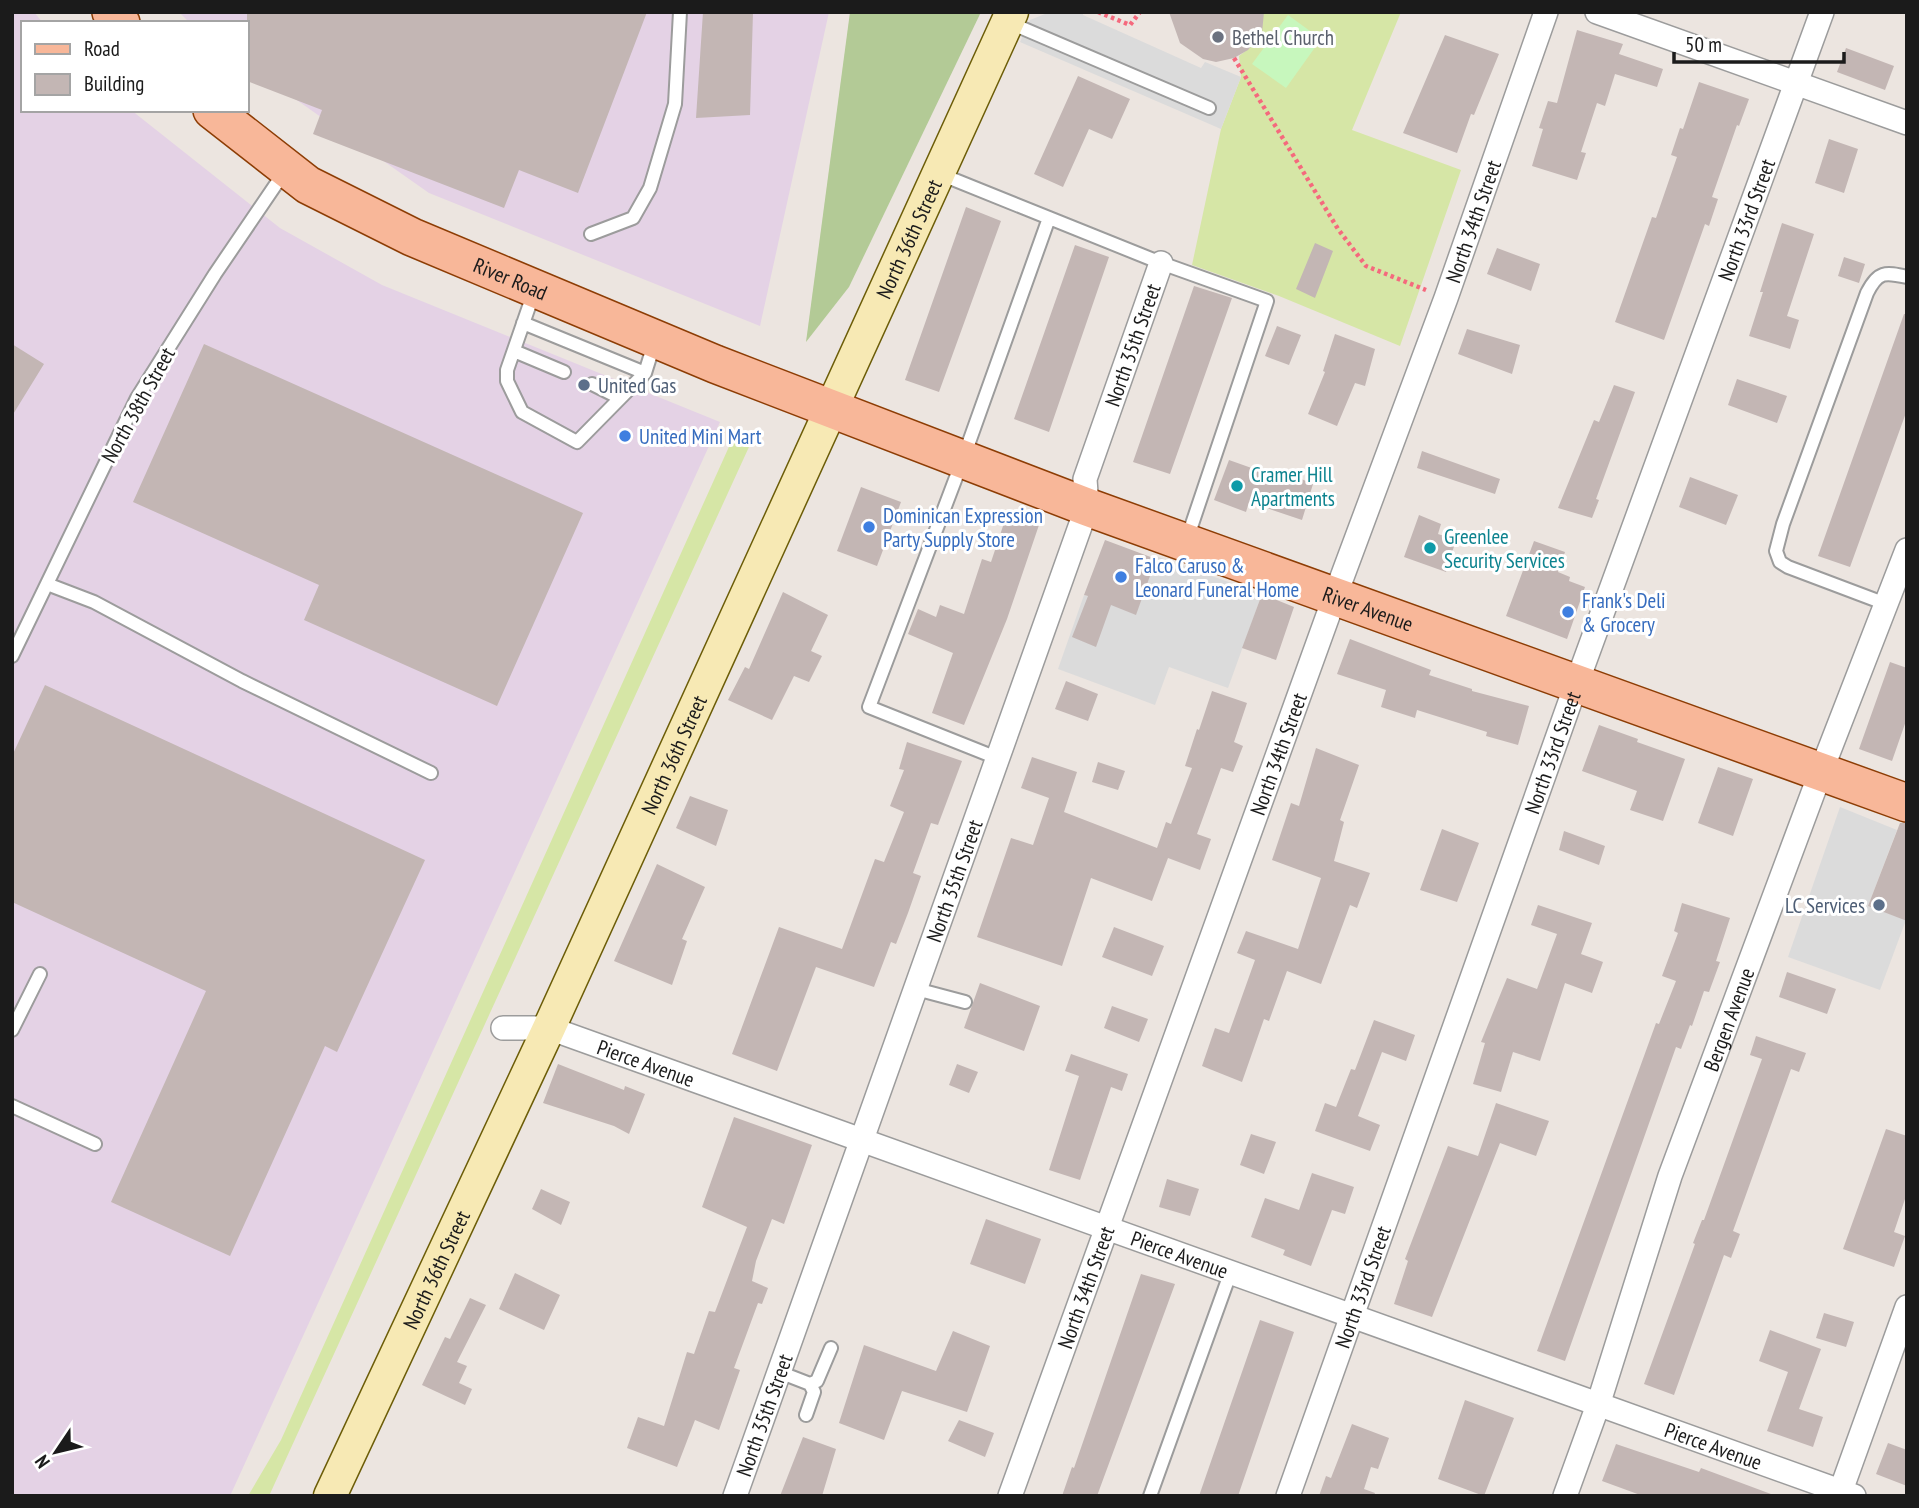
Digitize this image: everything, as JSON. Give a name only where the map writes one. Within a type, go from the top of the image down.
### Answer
[{"type":"main road","name":"River Road","points":[[215,112],[308,185],[412,237],[656,339],[831,408]]},
{"type":"main road","name":"River Avenue","points":[[831,408],[1087,507],[1820,774],[1907,803]]},
{"type":"street","name":"North 34th Street","points":[[1010,1496],[1335,596],[1446,298],[1546,12]]},
{"type":"street","points":[[1597,12],[1907,123]]},
{"type":"street","name":"North 33rd Street","points":[[1288,1496],[1576,684],[1822,12]]},
{"type":"street","name":"North 36th Street","points":[[330,1496],[549,1028],[1011,17]]},
{"type":"street","name":"North 35th Street","points":[[735,1496],[1087,507],[1085,479],[1161,263]]},
{"type":"street","name":"Bergen Avenue","points":[[1565,1496],[1598,1405],[1671,1176],[1820,774],[1907,550]]},
{"type":"street","name":"Pierce Avenue","points":[[503,1028],[549,1028],[1844,1494]]},
{"type":"street","points":[[1844,1494],[1907,1307]]},
{"type":"lane","points":[[591,234],[633,218],[650,188],[675,104],[680,12]]},
{"type":"lane","points":[[1011,17],[1209,108]]},
{"type":"lane","name":"North 38th Street","points":[[12,656],[137,398],[215,274],[287,168]]},
{"type":"lane","points":[[940,174],[1161,263],[1267,301],[1186,543]]},
{"type":"lane","points":[[998,758],[869,707],[963,459],[1049,218]]},
{"type":"lane","points":[[1886,604],[1788,567],[1780,562],[1776,551],[1783,524],[1867,293],[1874,279],[1881,275],[1907,277]]},
{"type":"lane","points":[[535,288],[507,370],[507,381],[522,411],[577,442],[645,373],[656,339]]},
{"type":"lane","points":[[523,323],[645,373]]},
{"type":"lane","points":[[514,351],[564,372]]},
{"type":"lane","points":[[592,384],[620,398]]},
{"type":"lane","points":[[47,584],[94,602],[242,681],[432,773]]},
{"type":"lane","points":[[12,1030],[40,974]]},
{"type":"lane","points":[[916,989],[965,1002]]},
{"type":"lane","points":[[12,1106],[95,1144]]},
{"type":"lane","points":[[1150,1496],[1230,1274]]},
{"type":"lane","points":[[810,1384],[817,1381],[831,1348]]},
{"type":"lane","points":[[779,1372],[810,1384],[814,1392],[806,1415]]},
{"type":"path","points":[[1098,12],[1130,25],[1140,12]]},
{"type":"path","points":[[1234,58],[1338,229],[1366,265],[1446,298]]},
{"type":"shaded area","points":[[12,12],[34,12],[41,21],[21,21],[21,112],[134,112],[280,228],[382,285],[720,422],[230,1496],[12,1496]]},
{"type":"shaded area","points":[[179,12],[829,12],[760,326],[429,193],[248,66],[248,21],[188,21]]},
{"type":"shaded area","points":[[1050,12],[1083,12],[1083,15],[1201,68],[1205,62],[1241,77],[1221,129],[1020,42],[1030,20]]},
{"type":"shaded area","points":[[1156,556],[1262,594],[1228,688],[1169,667],[1155,705],[1058,669],[1084,595],[1136,613]]},
{"type":"shaded area","points":[[1840,807],[1897,830],[1868,906],[1906,920],[1880,990],[1788,957]]},
{"type":"green space","points":[[850,12],[981,12],[849,287],[806,342]]},
{"type":"green space","points":[[1263,12],[1401,12],[1352,130],[1461,170],[1400,346],[1279,296],[1192,265],[1221,129],[1241,77],[1239,56],[1258,37]]},
{"type":"green space","points":[[1288,15],[1321,39],[1286,88],[1252,64]]},
{"type":"green space","points":[[737,429],[754,436],[269,1496],[248,1496],[281,1440]]},
{"type":"building","points":[[247,12],[647,12],[578,193],[519,170],[504,208],[313,134],[322,110],[248,81]]},
{"type":"building","points":[[703,12],[753,12],[750,115],[696,118]]},
{"type":"building","name":"Bethel Church","points":[[1169,12],[1264,12],[1262,33],[1248,50],[1234,58],[1216,62],[1203,59],[1180,43]]},
{"type":"building","points":[[1577,30],[1623,44],[1619,54],[1663,69],[1657,87],[1615,74],[1605,106],[1597,103],[1581,152],[1586,153],[1577,180],[1532,166],[1543,129],[1539,128],[1548,101],[1557,103]]},
{"type":"building","points":[[1445,35],[1499,54],[1474,115],[1471,114],[1457,153],[1403,133]]},
{"type":"building","points":[[1846,48],[1894,66],[1885,90],[1837,72]]},
{"type":"building","points":[[1078,76],[1130,99],[1112,139],[1089,129],[1063,187],[1034,174]]},
{"type":"building","points":[[1699,82],[1749,99],[1712,197],[1718,199],[1709,226],[1705,224],[1664,340],[1615,322],[1652,217],[1656,218],[1677,157],[1671,155]]},
{"type":"building","points":[[1829,139],[1858,149],[1844,193],[1815,183]]},
{"type":"building","points":[[966,207],[1001,221],[939,392],[905,380]]},
{"type":"building","points":[[1782,223],[1814,234],[1787,316],[1799,320],[1790,349],[1749,336]]},
{"type":"building","points":[[1315,243],[1333,251],[1315,298],[1296,289]]},
{"type":"building","points":[[1075,245],[1109,257],[1049,432],[1014,419]]},
{"type":"building","points":[[1497,248],[1540,264],[1531,291],[1487,274]]},
{"type":"building","points":[[1844,257],[1865,264],[1859,283],[1838,276]]},
{"type":"building","points":[[1194,286],[1232,298],[1170,474],[1133,462]]},
{"type":"building","points":[[1904,314],[1907,314],[1907,410],[1850,567],[1818,556]]},
{"type":"building","points":[[1277,326],[1301,335],[1289,365],[1265,356]]},
{"type":"building","points":[[1467,329],[1520,345],[1512,374],[1458,354]]},
{"type":"building","points":[[1335,334],[1375,349],[1365,386],[1355,383],[1337,426],[1308,414],[1325,372],[1323,371]]},
{"type":"building","points":[[12,344],[44,364],[12,416]]},
{"type":"building","points":[[204,344],[583,513],[497,706],[304,620],[319,585],[133,502]]},
{"type":"building","points":[[1737,379],[1787,396],[1777,423],[1728,405]]},
{"type":"building","points":[[1614,385],[1635,392],[1596,499],[1599,500],[1592,518],[1558,508],[1594,420],[1599,422]]},
{"type":"building","points":[[1422,451],[1500,479],[1495,494],[1417,468]]},
{"type":"building","points":[[1229,460],[1283,479],[1285,472],[1313,484],[1302,520],[1249,502],[1246,512],[1214,500]]},
{"type":"building","points":[[1690,477],[1738,495],[1726,525],[1679,507]]},
{"type":"building","name":"Dominican Expression Party Supply Store","points":[[861,487],[901,502],[877,566],[837,551]]},
{"type":"building","points":[[1007,514],[1039,525],[1007,619],[964,725],[932,713],[953,653],[908,634],[918,609],[936,617],[940,605],[964,614],[982,559],[991,562]]},
{"type":"building","name":"Greenlee Security Services","points":[[1419,515],[1441,524],[1438,534],[1456,540],[1446,572],[1404,557]]},
{"type":"building","name":"Falco Caruso & Leonard Funeral Home","points":[[1105,540],[1156,559],[1136,615],[1111,605],[1096,647],[1072,637],[1088,596],[1084,595]]},
{"type":"building","points":[[1534,541],[1565,552],[1558,572],[1570,577],[1569,581],[1585,587],[1567,639],[1506,616]]},
{"type":"building","points":[[783,592],[828,615],[811,651],[822,656],[809,682],[794,676],[772,720],[728,700],[745,667],[749,669]]},
{"type":"building","points":[[1262,594],[1294,607],[1276,660],[1242,648]]},
{"type":"building","points":[[1350,639],[1431,670],[1429,675],[1472,691],[1529,706],[1518,745],[1486,736],[1487,732],[1417,710],[1415,718],[1381,707],[1386,690],[1337,674]]},
{"type":"building","points":[[1890,662],[1907,668],[1907,718],[1892,761],[1859,749]]},
{"type":"building","points":[[1066,681],[1098,694],[1088,721],[1055,709]]},
{"type":"building","points":[[45,685],[425,860],[337,1052],[325,1046],[230,1256],[111,1202],[206,991],[12,902],[12,756]]},
{"type":"building","points":[[1212,691],[1247,703],[1234,742],[1243,746],[1233,772],[1221,768],[1197,834],[1211,839],[1200,870],[1168,858],[1152,901],[1091,878],[1062,966],[977,937],[1011,838],[1033,845],[1049,798],[1021,788],[1032,757],[1077,772],[1064,812],[1157,848],[1166,822],[1171,824],[1192,768],[1185,766]]},
{"type":"building","points":[[1599,725],[1685,759],[1663,821],[1630,810],[1637,791],[1582,771]]},
{"type":"building","points":[[907,742],[962,761],[938,825],[931,823],[913,873],[921,876],[896,944],[891,942],[874,987],[816,967],[777,1071],[732,1054],[779,927],[842,949],[875,859],[884,862],[904,812],[890,806],[904,770],[899,769]]},
{"type":"building","points":[[1316,748],[1359,765],[1340,820],[1344,822],[1334,861],[1370,873],[1357,908],[1350,905],[1321,984],[1287,971],[1269,1021],[1264,1019],[1242,1082],[1202,1066],[1215,1028],[1229,1033],[1255,960],[1237,953],[1246,931],[1298,949],[1321,878],[1272,860],[1291,803],[1299,806]]},
{"type":"building","points":[[1098,762],[1125,771],[1118,790],[1092,782]]},
{"type":"building","points":[[1718,767],[1753,779],[1733,836],[1698,823]]},
{"type":"building","points":[[690,796],[728,810],[716,846],[676,828]]},
{"type":"building","points":[[1900,823],[1907,823],[1907,921],[1868,906]]},
{"type":"building","points":[[1442,829],[1479,843],[1457,902],[1420,890]]},
{"type":"building","points":[[1564,831],[1605,846],[1599,865],[1559,850]]},
{"type":"building","points":[[657,864],[705,887],[682,939],[687,941],[672,985],[614,961]]},
{"type":"building","points":[[1682,903],[1730,918],[1716,961],[1720,962],[1709,992],[1704,991],[1681,1049],[1676,1047],[1565,1361],[1537,1351],[1656,1023],[1659,1024],[1676,981],[1662,976],[1678,933],[1674,931]]},
{"type":"building","points":[[1538,905],[1592,923],[1581,954],[1603,962],[1592,993],[1565,983],[1540,1061],[1513,1052],[1501,1092],[1473,1084],[1485,1043],[1481,1042],[1507,978],[1537,989],[1557,934],[1531,925]]},
{"type":"building","points":[[1114,927],[1164,946],[1152,976],[1102,957]]},
{"type":"building","points":[[1787,972],[1836,989],[1827,1014],[1779,997]]},
{"type":"building","points":[[980,983],[1040,1006],[1024,1051],[964,1028]]},
{"type":"building","points":[[1112,1006],[1148,1019],[1139,1042],[1104,1028]]},
{"type":"building","points":[[1374,1020],[1415,1035],[1406,1061],[1382,1052],[1358,1116],[1380,1125],[1370,1151],[1315,1131],[1325,1103],[1336,1107],[1351,1069],[1355,1070]]},
{"type":"building","points":[[1756,1036],[1806,1053],[1799,1072],[1791,1069],[1733,1231],[1740,1234],[1731,1258],[1724,1255],[1674,1395],[1644,1384],[1762,1059],[1750,1055]]},
{"type":"building","points":[[1071,1054],[1128,1074],[1122,1091],[1111,1087],[1080,1180],[1049,1170],[1079,1076],[1065,1071]]},
{"type":"building","points":[[558,1064],[624,1090],[625,1086],[645,1094],[629,1134],[614,1126],[543,1103]]},
{"type":"building","points":[[957,1064],[978,1072],[969,1093],[949,1085]]},
{"type":"building","points":[[1496,1103],[1549,1121],[1536,1156],[1500,1143],[1432,1317],[1394,1304],[1408,1261],[1405,1259],[1448,1146],[1478,1156]]},
{"type":"building","points":[[734,1117],[812,1145],[784,1224],[772,1219],[756,1261],[752,1281],[768,1288],[762,1304],[758,1303],[734,1368],[740,1370],[719,1430],[695,1420],[677,1467],[627,1448],[638,1417],[664,1426],[687,1352],[694,1354],[709,1311],[715,1312],[747,1227],[702,1207]]},
{"type":"building","points":[[1886,1129],[1907,1136],[1907,1193],[1894,1232],[1905,1236],[1894,1267],[1843,1249]]},
{"type":"building","points":[[1251,1134],[1276,1142],[1264,1174],[1240,1165]]},
{"type":"building","points":[[1312,1173],[1354,1187],[1345,1214],[1332,1210],[1311,1266],[1283,1255],[1285,1250],[1251,1237],[1265,1198],[1299,1210]]},
{"type":"building","points":[[1167,1179],[1199,1189],[1190,1216],[1159,1207]]},
{"type":"building","points":[[541,1189],[570,1202],[561,1225],[532,1209]]},
{"type":"building","points":[[986,1219],[1041,1239],[1025,1284],[970,1264]]},
{"type":"building","points":[[515,1273],[560,1295],[544,1330],[499,1309]]},
{"type":"building","points":[[1141,1274],[1175,1284],[1097,1496],[1062,1496],[1072,1467],[1074,1468]]},
{"type":"building","points":[[470,1298],[486,1305],[457,1362],[467,1366],[459,1383],[472,1389],[465,1405],[422,1385],[445,1337],[450,1339]]},
{"type":"building","points":[[1824,1313],[1854,1322],[1846,1347],[1816,1338]]},
{"type":"building","points":[[1260,1320],[1294,1332],[1238,1496],[1199,1496]]},
{"type":"building","points":[[1770,1330],[1821,1349],[1799,1409],[1823,1417],[1813,1447],[1767,1431],[1788,1372],[1759,1361]]},
{"type":"building","points":[[953,1331],[990,1346],[967,1412],[902,1391],[884,1440],[839,1423],[864,1345],[936,1371]]},
{"type":"building","points":[[1465,1400],[1514,1418],[1484,1496],[1438,1479]]},
{"type":"building","points":[[959,1420],[994,1433],[985,1457],[948,1441]]},
{"type":"building","points":[[1352,1424],[1389,1438],[1378,1469],[1371,1467],[1364,1489],[1375,1493],[1374,1496],[1319,1496],[1326,1476],[1331,1478]]},
{"type":"building","points":[[803,1437],[836,1449],[822,1496],[780,1496]]},
{"type":"building","points":[[1888,1443],[1907,1450],[1907,1486],[1876,1474]]},
{"type":"building","points":[[1616,1444],[1699,1472],[1701,1468],[1771,1496],[1643,1496],[1602,1481]]},
{"type":"place","name":"Bethel Church","points":[[1218,37]]},
{"type":"place","name":"United Gas","points":[[584,385]]},
{"type":"place","name":"United Mini Mart","points":[[625,436]]},
{"type":"place","name":"Cramer Hill Apartments","points":[[1237,486]]},
{"type":"place","name":"Dominican Expression Party Supply Store","points":[[869,527]]},
{"type":"place","name":"Greenlee Security Services","points":[[1430,548]]},
{"type":"place","name":"Falco Caruso & Leonard Funeral Home","points":[[1121,577]]},
{"type":"place","name":"Frank's Deli & Grocery","points":[[1568,612]]},
{"type":"place","name":"LC Services","points":[[1879,905]]}]
